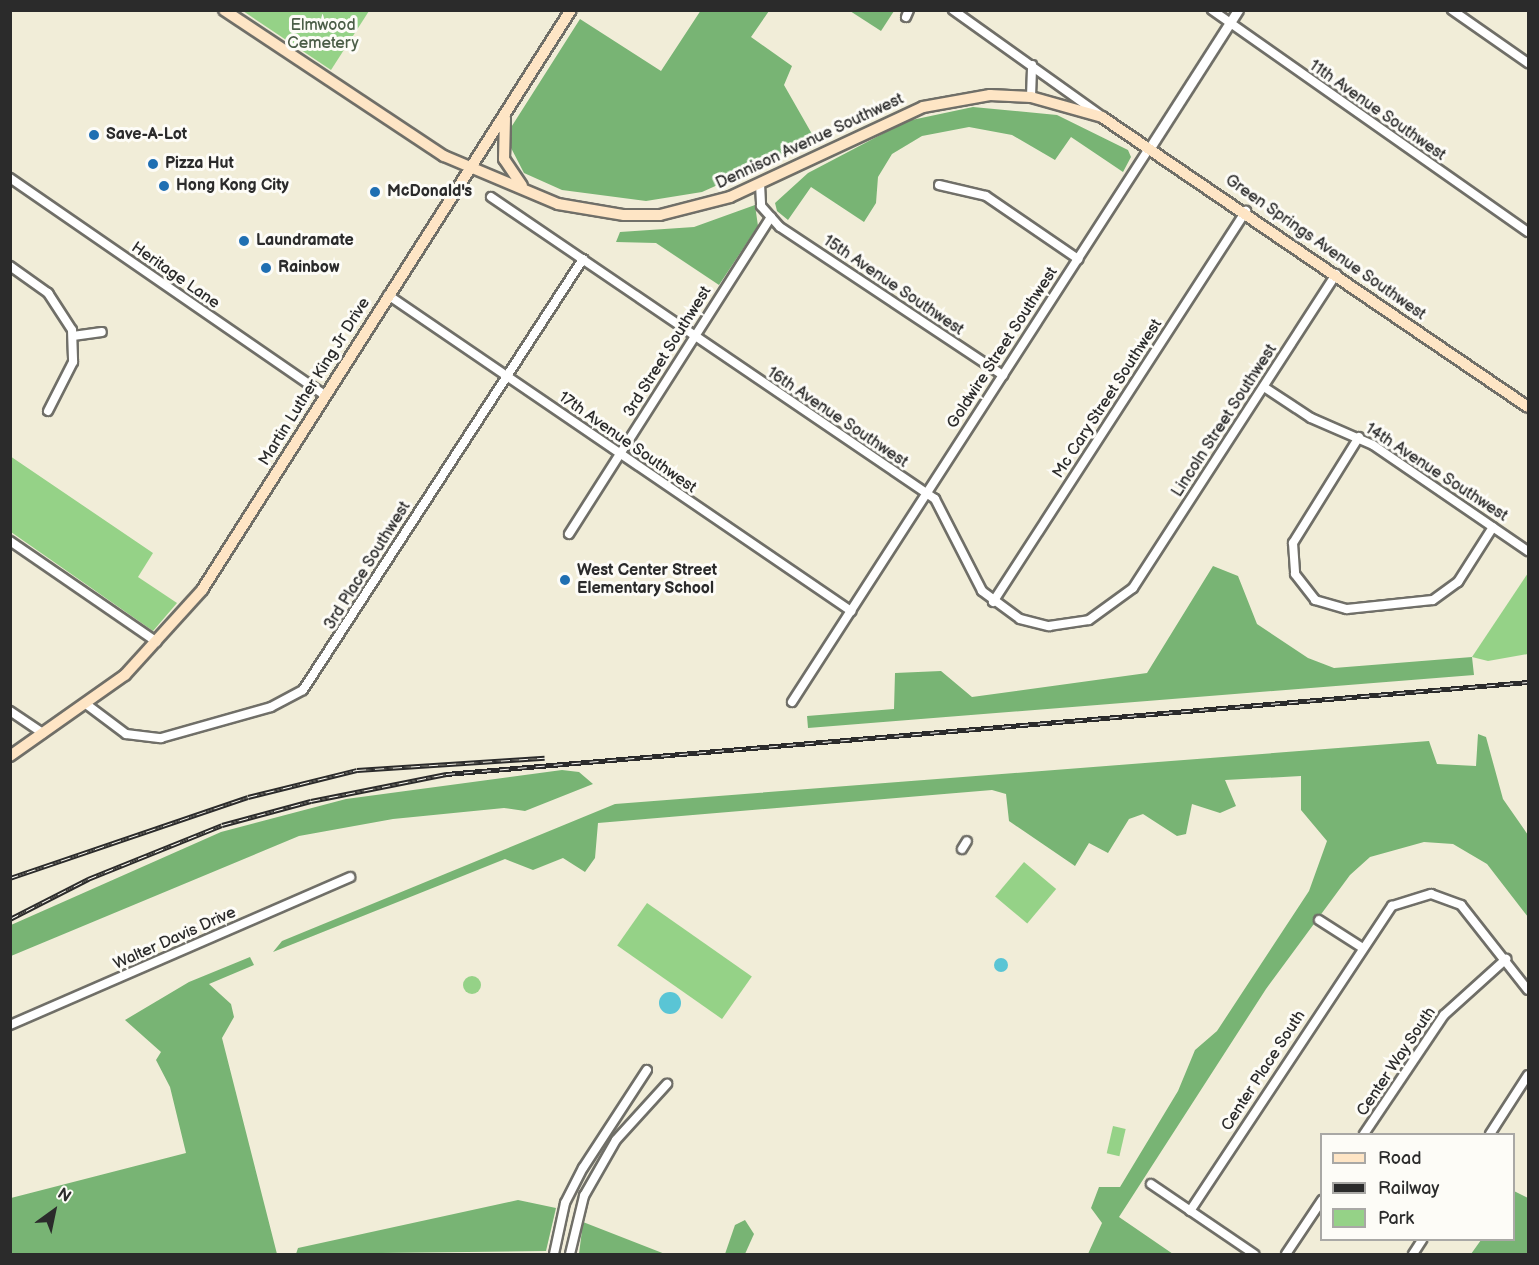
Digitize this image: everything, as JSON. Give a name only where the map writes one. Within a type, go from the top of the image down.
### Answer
[{"type":"main road","name":"Dennison Avenue Southwest","points":[[224,10],[444,156],[558,204],[660,215],[760,184],[923,107],[990,95],[1031,98]]},
{"type":"main road","name":"Martin Luther King Jr Drive","points":[[10,756],[87,704],[157,642],[202,590],[324,395],[572,10]]},
{"type":"main road","name":"Green Springs Avenue Southwest","points":[[1031,98],[1102,117],[1151,146],[1528,406]]},
{"type":"main road","points":[[507,110],[501,144],[510,172],[524,189]]},
{"type":"street","name":"Green Springs Avenue Southwest","points":[[953,10],[1102,117]]},
{"type":"street","name":"11th Avenue Southwest","points":[[1212,10],[1528,232]]},
{"type":"street","name":"Goldwire Street Southwest","points":[[792,702],[1238,10]]},
{"type":"street","points":[[1452,10],[1528,63]]},
{"type":"street","points":[[1031,98],[1032,65]]},
{"type":"street","name":"Heritage Lane","points":[[10,178],[324,395]]},
{"type":"street","points":[[760,184],[761,206],[771,217]]},
{"type":"street","points":[[939,185],[986,196],[1078,259]]},
{"type":"street","name":"16th Avenue Southwest","points":[[491,196],[926,494],[945,510],[971,577],[993,602],[1020,619],[1064,626],[1108,611],[1137,583]]},
{"type":"street","name":"Mc Cary Street Southwest","points":[[993,602],[1246,211]]},
{"type":"street","name":"3rd Street Southwest","points":[[569,534],[771,217]]},
{"type":"street","name":"15th Avenue Southwest","points":[[771,217],[1003,375]]},
{"type":"street","name":"3rd Place Southwest","points":[[87,704],[126,734],[161,738],[270,707],[303,690],[583,259]]},
{"type":"street","points":[[10,266],[48,293],[63,309],[73,336],[73,362],[48,411]]},
{"type":"street","name":"Lincoln Street Southwest","points":[[1137,583],[1336,274]]},
{"type":"street","name":"17th Avenue Southwest","points":[[388,295],[851,611]]},
{"type":"street","points":[[73,336],[102,332]]},
{"type":"street","name":"14th Avenue Southwest","points":[[1264,387],[1311,418],[1359,437],[1528,551]]},
{"type":"street","points":[[1359,437],[1293,543],[1295,574],[1316,600],[1347,609],[1433,600],[1458,582],[1493,527]]},
{"type":"street","points":[[10,541],[157,642]]},
{"type":"street","points":[[10,711],[43,733]]},
{"type":"street","points":[[962,849],[967,841]]},
{"type":"street","name":"Walter Davis Drive","points":[[10,1025],[350,877]]},
{"type":"street","name":"Center Place South","points":[[1190,1211],[1361,946],[1392,906],[1431,894],[1471,913],[1528,990]]},
{"type":"street","points":[[1319,920],[1361,946]]},
{"type":"street","name":"Center Way South","points":[[1365,1133],[1444,1015],[1506,958]]},
{"type":"street","points":[[554,1254],[566,1203],[583,1168],[648,1070]]},
{"type":"street","points":[[1491,1133],[1528,1075]]},
{"type":"street","points":[[570,1254],[584,1196],[616,1140],[667,1084]]},
{"type":"street","points":[[1150,1184],[1254,1254]]},
{"type":"street","points":[[1286,1254],[1320,1203]]},
{"type":"street","points":[[1413,1254],[1421,1241]]},
{"type":"green space","name":"Elmwood Cemetery","points":[[369,10],[331,70],[243,11]]},
{"type":"green space","points":[[701,10],[769,11],[751,37],[792,66],[784,85],[816,141],[702,192],[646,201],[562,190],[524,173],[509,144],[510,129],[580,19],[661,71]]},
{"type":"green space","points":[[850,11],[894,11],[881,31]]},
{"type":"green space","points":[[973,107],[1057,115],[1128,150],[1131,157],[1123,172],[1071,137],[1055,160],[1012,135],[969,127],[922,136],[892,154],[878,177],[876,203],[864,222],[811,187],[788,220],[777,211],[775,203],[808,173],[907,121]]},
{"type":"green space","points":[[755,205],[758,226],[719,285],[656,243],[616,242],[620,232],[694,227]]},
{"type":"green space","points":[[10,456],[153,553],[138,577],[177,603],[153,631],[11,532]]},
{"type":"green space","points":[[1213,566],[1238,576],[1257,624],[1308,658],[1334,668],[1472,657],[1474,675],[808,728],[807,716],[894,709],[895,673],[941,671],[972,697],[1147,673]]},
{"type":"green space","points":[[1528,573],[1528,654],[1488,661],[1472,657]]},
{"type":"green space","points":[[1478,734],[1486,737],[1503,799],[1528,835],[1528,917],[1487,864],[1453,844],[1424,842],[1370,857],[1350,875],[1266,989],[1119,1217],[1173,1254],[1088,1254],[1102,1223],[1091,1208],[1099,1187],[1120,1187],[1178,1091],[1195,1050],[1217,1031],[1309,891],[1327,841],[1301,810],[1301,776],[1225,780],[1236,806],[1220,813],[1192,804],[1186,834],[1177,836],[1143,814],[1129,819],[1108,853],[1089,843],[1075,866],[1009,821],[1006,794],[992,790],[598,823],[595,858],[585,872],[563,858],[533,870],[505,859],[273,952],[282,941],[615,804],[1429,741],[1437,764],[1476,766]]},
{"type":"green space","points":[[562,770],[579,772],[593,784],[525,811],[504,808],[393,819],[299,836],[11,956],[11,925],[221,832],[346,799]]},
{"type":"green space","points":[[1024,862],[1056,889],[1027,923],[995,896]]},
{"type":"green space","points":[[647,903],[752,976],[722,1019],[617,946]]},
{"type":"green space","points":[[250,957],[254,965],[209,984],[231,1004],[234,1017],[222,1038],[277,1254],[11,1254],[11,1198],[186,1153],[170,1087],[156,1060],[161,1052],[125,1020],[189,982]]},
{"type":"green space","points":[[472,976],[478,979],[481,985],[478,991],[472,994],[466,991],[463,985],[466,979]]},
{"type":"green space","points":[[1113,1126],[1126,1129],[1119,1156],[1107,1153]]},
{"type":"green space","points":[[1515,1192],[1528,1198],[1528,1254],[1471,1254],[1480,1241],[1515,1241]]},
{"type":"green space","points":[[518,1200],[556,1208],[546,1251],[296,1254],[298,1248]]},
{"type":"green space","points":[[745,1220],[754,1234],[745,1254],[725,1254],[735,1225]]},
{"type":"green space","points":[[583,1222],[665,1254],[579,1254]]},
{"type":"water","points":[[1001,958],[1006,960],[1008,965],[1006,970],[1001,972],[996,970],[994,965],[996,960]]},
{"type":"water","points":[[670,992],[678,995],[681,1003],[678,1011],[670,1014],[662,1011],[659,1003],[662,995]]},
{"type":"railway","points":[[10,919],[88,879],[222,825],[311,801],[446,774],[1528,682]]},
{"type":"railway","points":[[10,878],[248,797],[357,770],[545,758]]},
{"type":"place","name":"Save-A-Lot","points":[[94,135]]},
{"type":"place","name":"Pizza Hut","points":[[153,164]]},
{"type":"place","name":"Hong Kong City","points":[[164,186]]},
{"type":"place","name":"McDonald's","points":[[375,192]]},
{"type":"place","name":"Laundramate","points":[[244,241]]},
{"type":"place","name":"Rainbow","points":[[266,268]]},
{"type":"place","name":"West Center Street Elementary School","points":[[565,580]]}]
